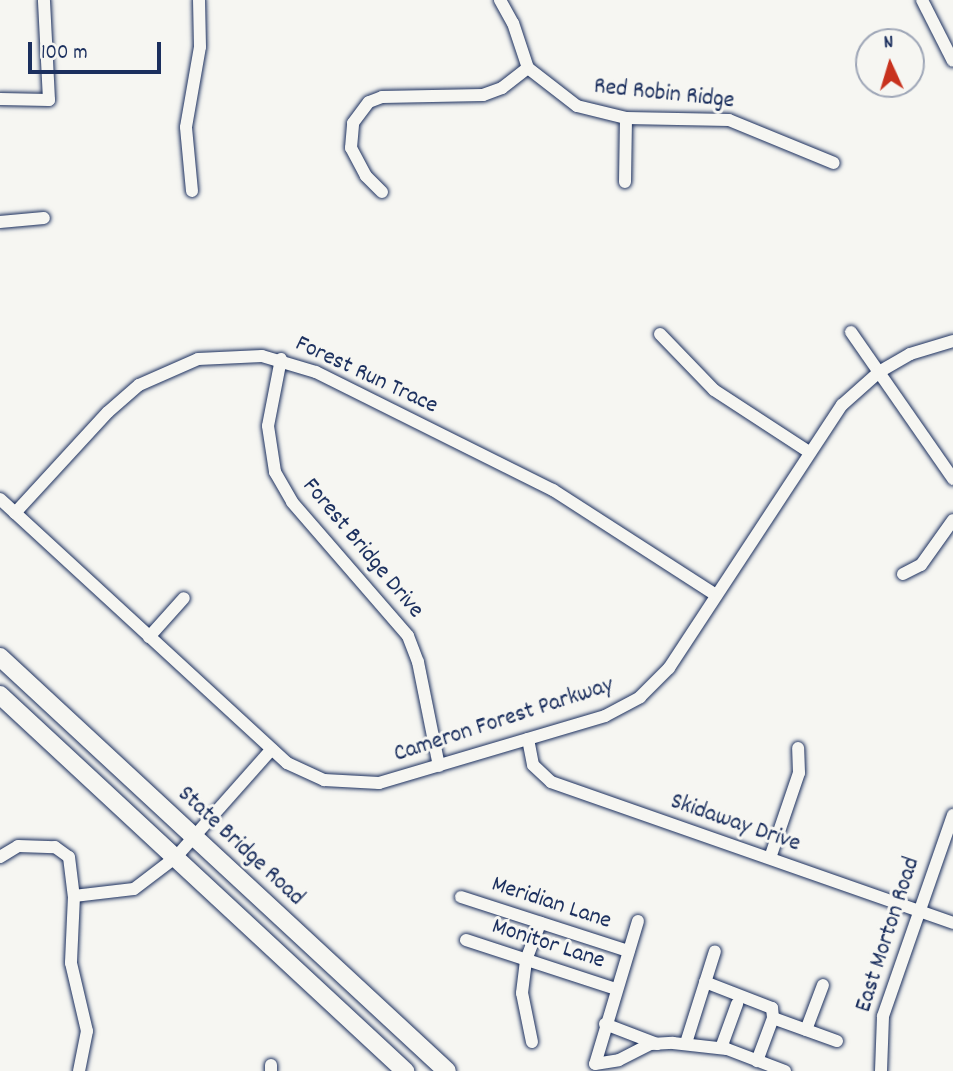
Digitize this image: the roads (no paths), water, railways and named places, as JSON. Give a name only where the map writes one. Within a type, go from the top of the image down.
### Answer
[{"type":"highway","name":"State Bridge Road","points":[[0,657],[447,1071]]},
{"type":"highway","name":"State Bridge Road","points":[[0,695],[112,798],[171,861],[405,1071]]},
{"type":"street","points":[[0,99],[49,100],[44,0]]},
{"type":"street","points":[[192,191],[186,127],[200,47],[199,0]]},
{"type":"street","points":[[382,192],[351,148],[353,122],[369,102],[382,97],[483,95],[502,88],[528,68],[513,23],[500,0]]},
{"type":"street","points":[[922,0],[953,61]]},
{"type":"street","name":"Red Robin Ridge","points":[[528,68],[577,106],[626,118],[729,120],[834,163]]},
{"type":"street","points":[[625,182],[626,118]]},
{"type":"street","points":[[0,222],[44,218]]},
{"type":"street","points":[[851,332],[953,479]]},
{"type":"street","points":[[660,334],[714,390],[809,452]]},
{"type":"street","name":"Cameron Forest Parkway","points":[[0,499],[272,750],[305,773],[344,784],[379,783],[605,716],[640,696],[669,668],[842,405],[879,372],[911,354],[953,341]]},
{"type":"street","name":"Forest Run Trace","points":[[15,513],[117,395],[157,374],[198,359],[240,354],[281,359],[316,372],[553,490],[716,595]]},
{"type":"street","name":"Forest Bridge Drive","points":[[281,359],[268,426],[275,472],[292,502],[408,636],[418,662],[439,766]]},
{"type":"street","points":[[903,574],[921,565],[953,520]]},
{"type":"street","points":[[149,636],[184,598]]},
{"type":"street","name":"Skidaway Drive","points":[[528,739],[533,765],[551,782],[953,923]]},
{"type":"street","points":[[770,858],[799,773],[798,748]]},
{"type":"street","points":[[74,896],[134,889],[171,861],[272,750]]},
{"type":"street","name":"East Morton Road","points":[[878,1070],[883,1016],[953,815]]},
{"type":"street","points":[[0,857],[19,846],[55,847],[69,857],[74,896],[71,971],[87,1031],[79,1071]]},
{"type":"street","name":"Meridian Lane","points":[[461,897],[628,951]]},
{"type":"street","points":[[638,921],[595,1064],[619,1060],[657,1044],[686,1043],[721,1048],[785,1071]]},
{"type":"street","points":[[531,1042],[523,1009],[526,960],[540,923]]},
{"type":"street","name":"Monitor Lane","points":[[466,940],[616,989]]},
{"type":"street","points":[[686,1043],[715,951]]},
{"type":"street","points":[[705,982],[768,1006],[774,1018],[837,1041]]},
{"type":"street","points":[[806,1030],[823,985]]},
{"type":"street","points":[[721,1048],[737,1004]]},
{"type":"street","points":[[757,1061],[774,1018]]},
{"type":"street","points":[[605,1024],[657,1044]]}]
